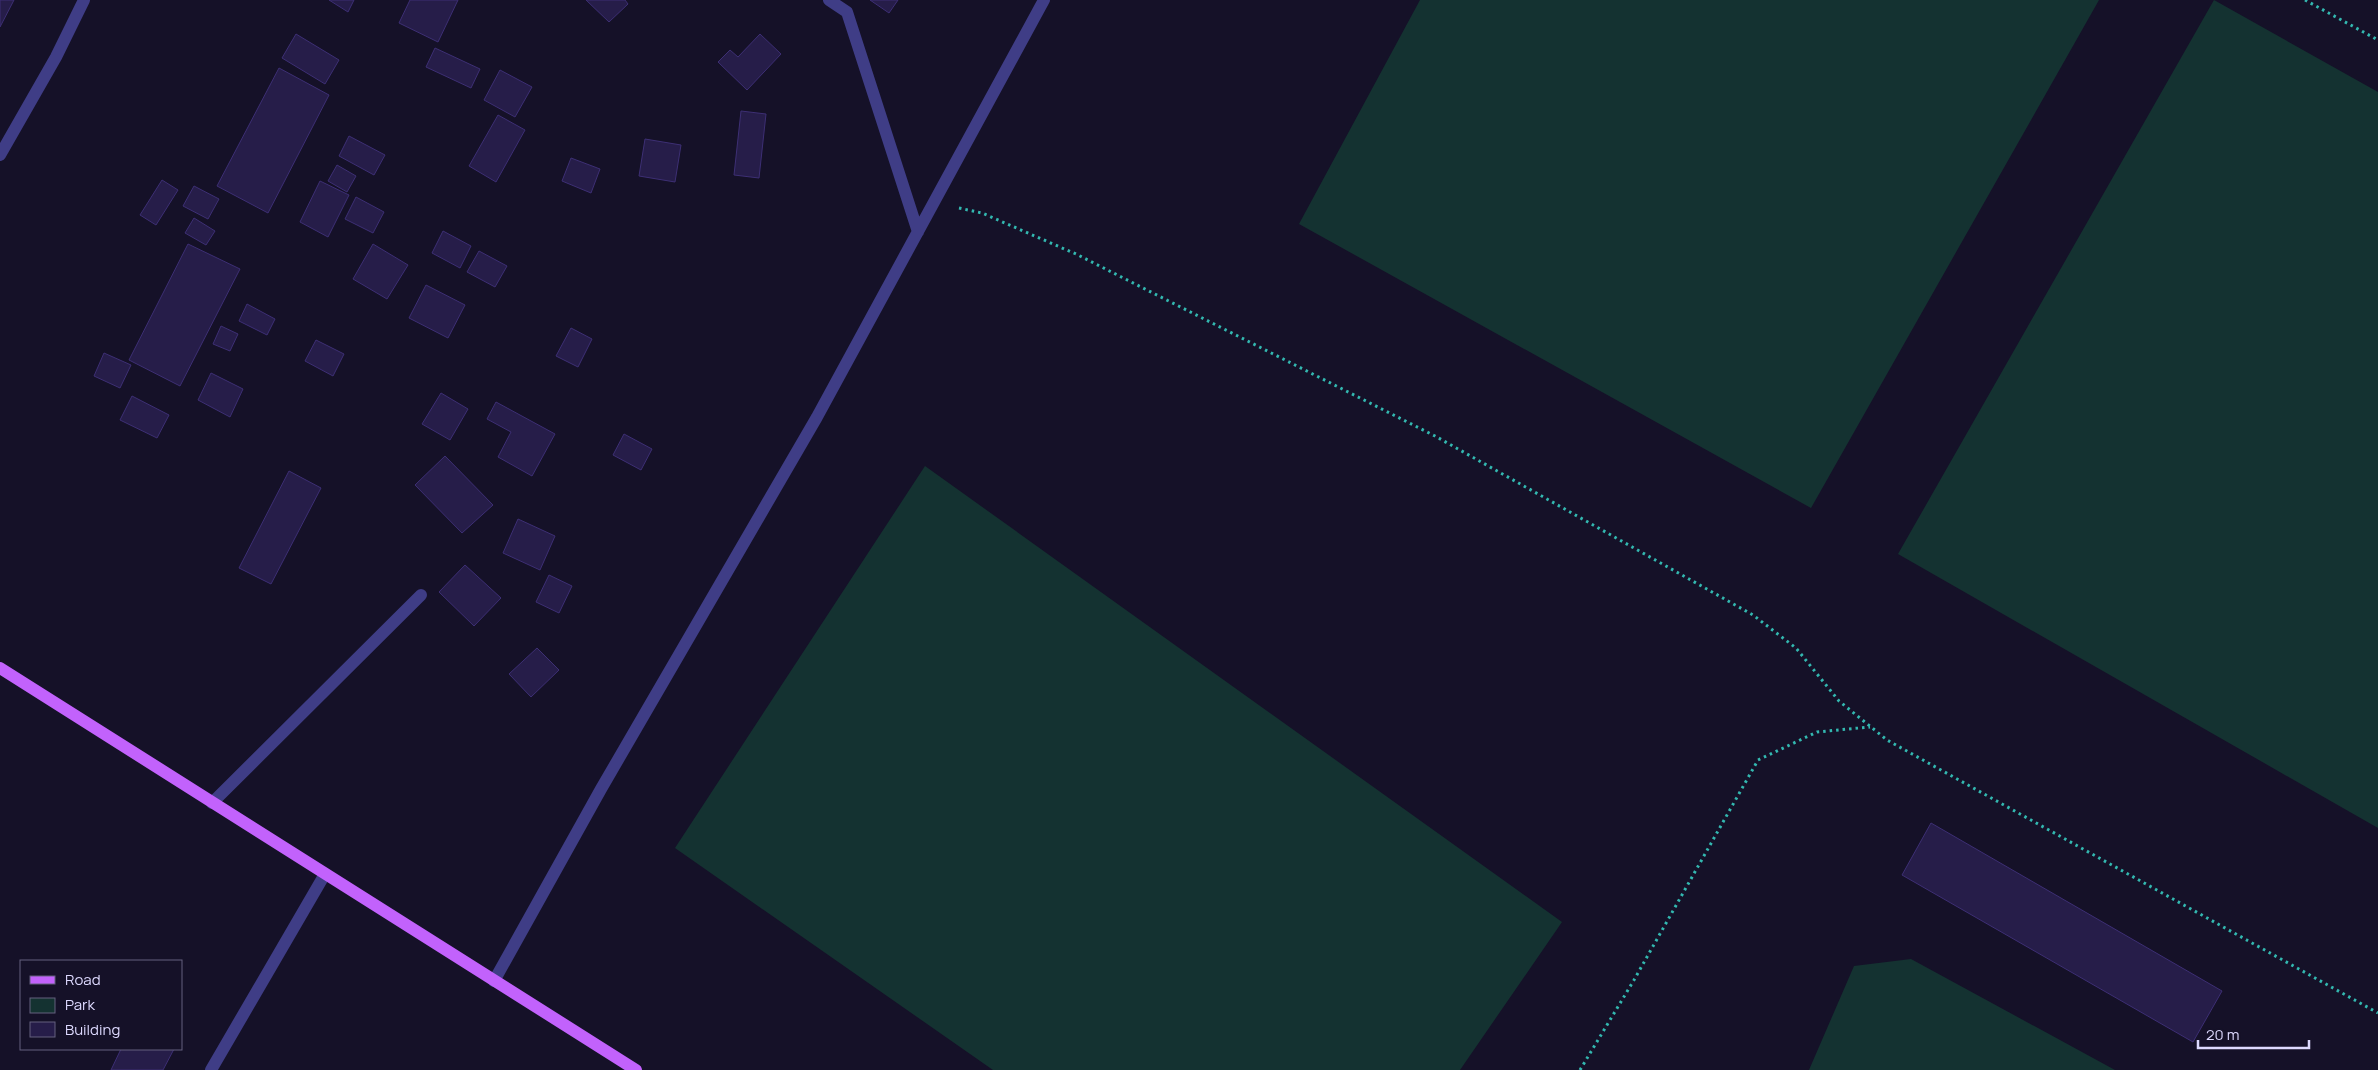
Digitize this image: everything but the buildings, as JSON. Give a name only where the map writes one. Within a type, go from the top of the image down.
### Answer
[{"type":"main road","points":[[0,668],[636,1070]]},
{"type":"street","points":[[0,155],[56,57],[84,0]]},
{"type":"street","points":[[829,0],[847,12],[918,232]]},
{"type":"street","points":[[494,981],[601,789],[817,417],[1044,0]]},
{"type":"street","points":[[212,803],[421,595]]},
{"type":"street","points":[[211,1070],[325,874]]},
{"type":"path","points":[[2305,0],[2378,40]]},
{"type":"path","points":[[934,203],[982,213],[1076,254],[1435,436],[1753,615],[1796,648],[1839,701],[1887,740],[2378,1013]]},
{"type":"path","points":[[1580,1070],[1634,980],[1758,760],[1817,732],[1870,727]]},
{"type":"green space","points":[[1420,0],[2099,0],[1811,508],[1299,224]]},
{"type":"green space","points":[[2214,0],[2378,92],[2378,828],[1898,554]]},
{"type":"green space","points":[[925,466],[1562,922],[1460,1070],[993,1070],[675,848]]},
{"type":"green space","points":[[1911,959],[2115,1070],[1809,1070],[1854,966]]}]
